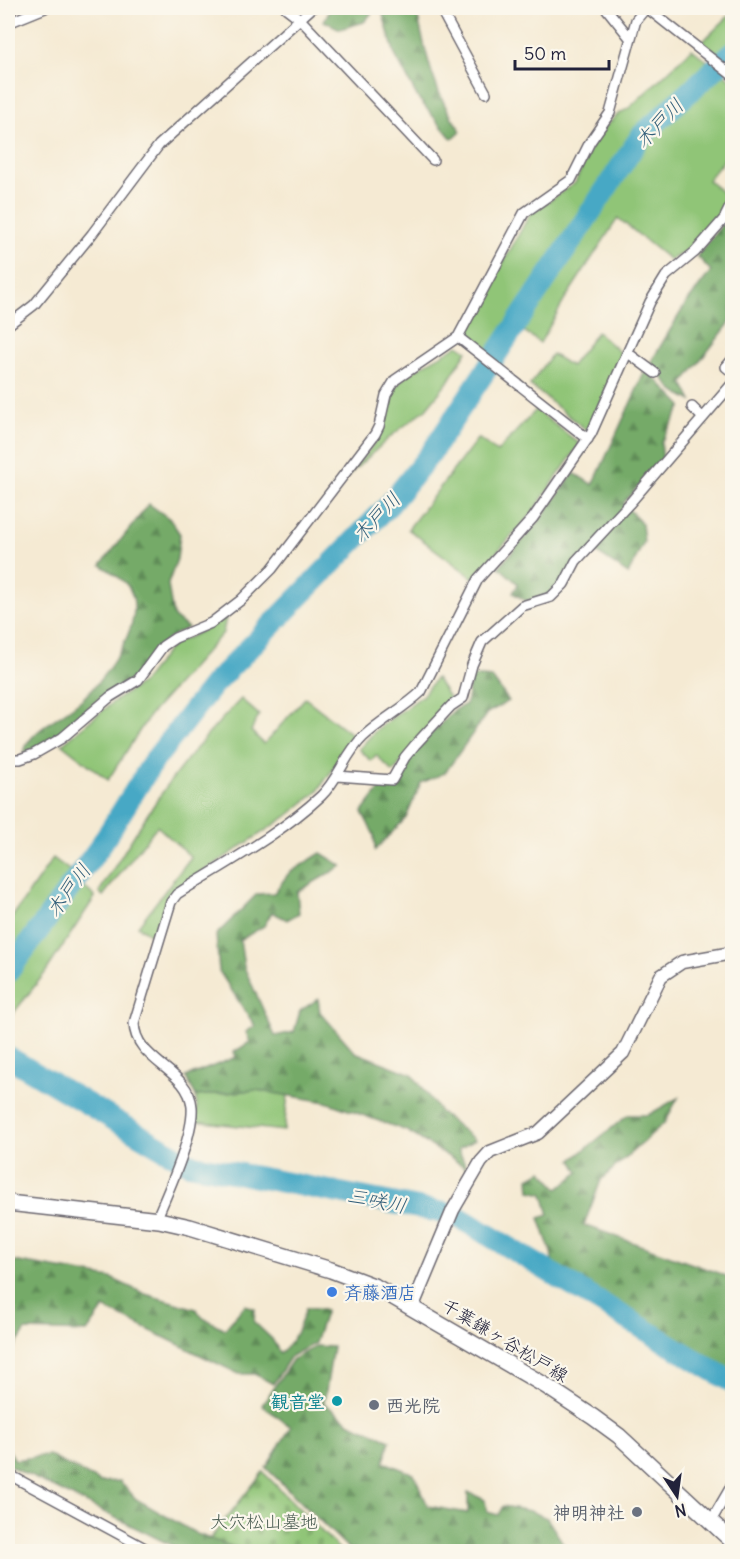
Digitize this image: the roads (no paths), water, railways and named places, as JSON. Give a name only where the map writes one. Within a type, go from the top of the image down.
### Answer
[{"type":"main road","name":"千葉鎌ヶ谷松戸線","points":[[8,1203],[159,1220],[235,1239],[350,1276],[376,1287],[546,1386],[593,1417],[619,1436],[732,1541]]},
{"type":"street","points":[[8,15],[9,8]]},
{"type":"street","points":[[8,23],[45,8]]},
{"type":"street","points":[[286,8],[299,18],[433,160]]},
{"type":"street","points":[[8,325],[34,305],[159,145],[312,8]]},
{"type":"street","points":[[440,8],[486,93]]},
{"type":"street","points":[[606,8],[630,38]]},
{"type":"street","points":[[8,759],[20,759],[34,754],[62,738],[110,697],[138,680],[163,646],[175,638],[210,623],[241,600],[272,569],[375,434],[386,395],[394,380],[458,337],[524,213],[571,180],[590,142],[610,113],[636,20],[646,8],[732,75]]},
{"type":"street","points":[[159,1220],[159,1213],[191,1123],[192,1107],[187,1090],[174,1075],[140,1046],[134,1023],[171,902],[177,894],[293,820],[322,795],[362,737],[406,706],[421,692],[478,579],[533,518],[588,439],[650,302],[666,276],[695,252],[724,219],[732,203]]},
{"type":"street","points":[[458,337],[588,439]]},
{"type":"street","points":[[628,353],[655,373]]},
{"type":"street","points":[[732,360],[726,367],[732,372]]},
{"type":"street","points":[[337,776],[392,780],[405,757],[451,706],[463,698],[472,665],[482,642],[522,606],[551,597],[564,584],[576,561],[629,504],[732,384]]},
{"type":"street","points":[[692,407],[703,418]]},
{"type":"street","points":[[412,1308],[453,1210],[481,1162],[490,1152],[538,1133],[623,1053],[661,976],[682,962],[732,953]]},
{"type":"street","points":[[8,1474],[152,1551]]},
{"type":"street","points":[[711,1521],[732,1485]]},
{"type":"waterway","name":"木戸川","points":[[8,972],[99,848],[153,762],[213,685],[390,504],[431,453],[641,136],[732,53]]},
{"type":"waterway","name":"三咲川","points":[[8,1057],[189,1164],[455,1215],[732,1382]]},
{"type":"place","name":"斉藤酒店","points":[[332,1292]]},
{"type":"place","name":"観音堂","points":[[337,1401]]},
{"type":"place","name":"西光院","points":[[374,1405]]},
{"type":"place","name":"神明神社","points":[[637,1512]]},
{"type":"park label","name":"大穴松山墓地","points":[[264,1521]]}]
